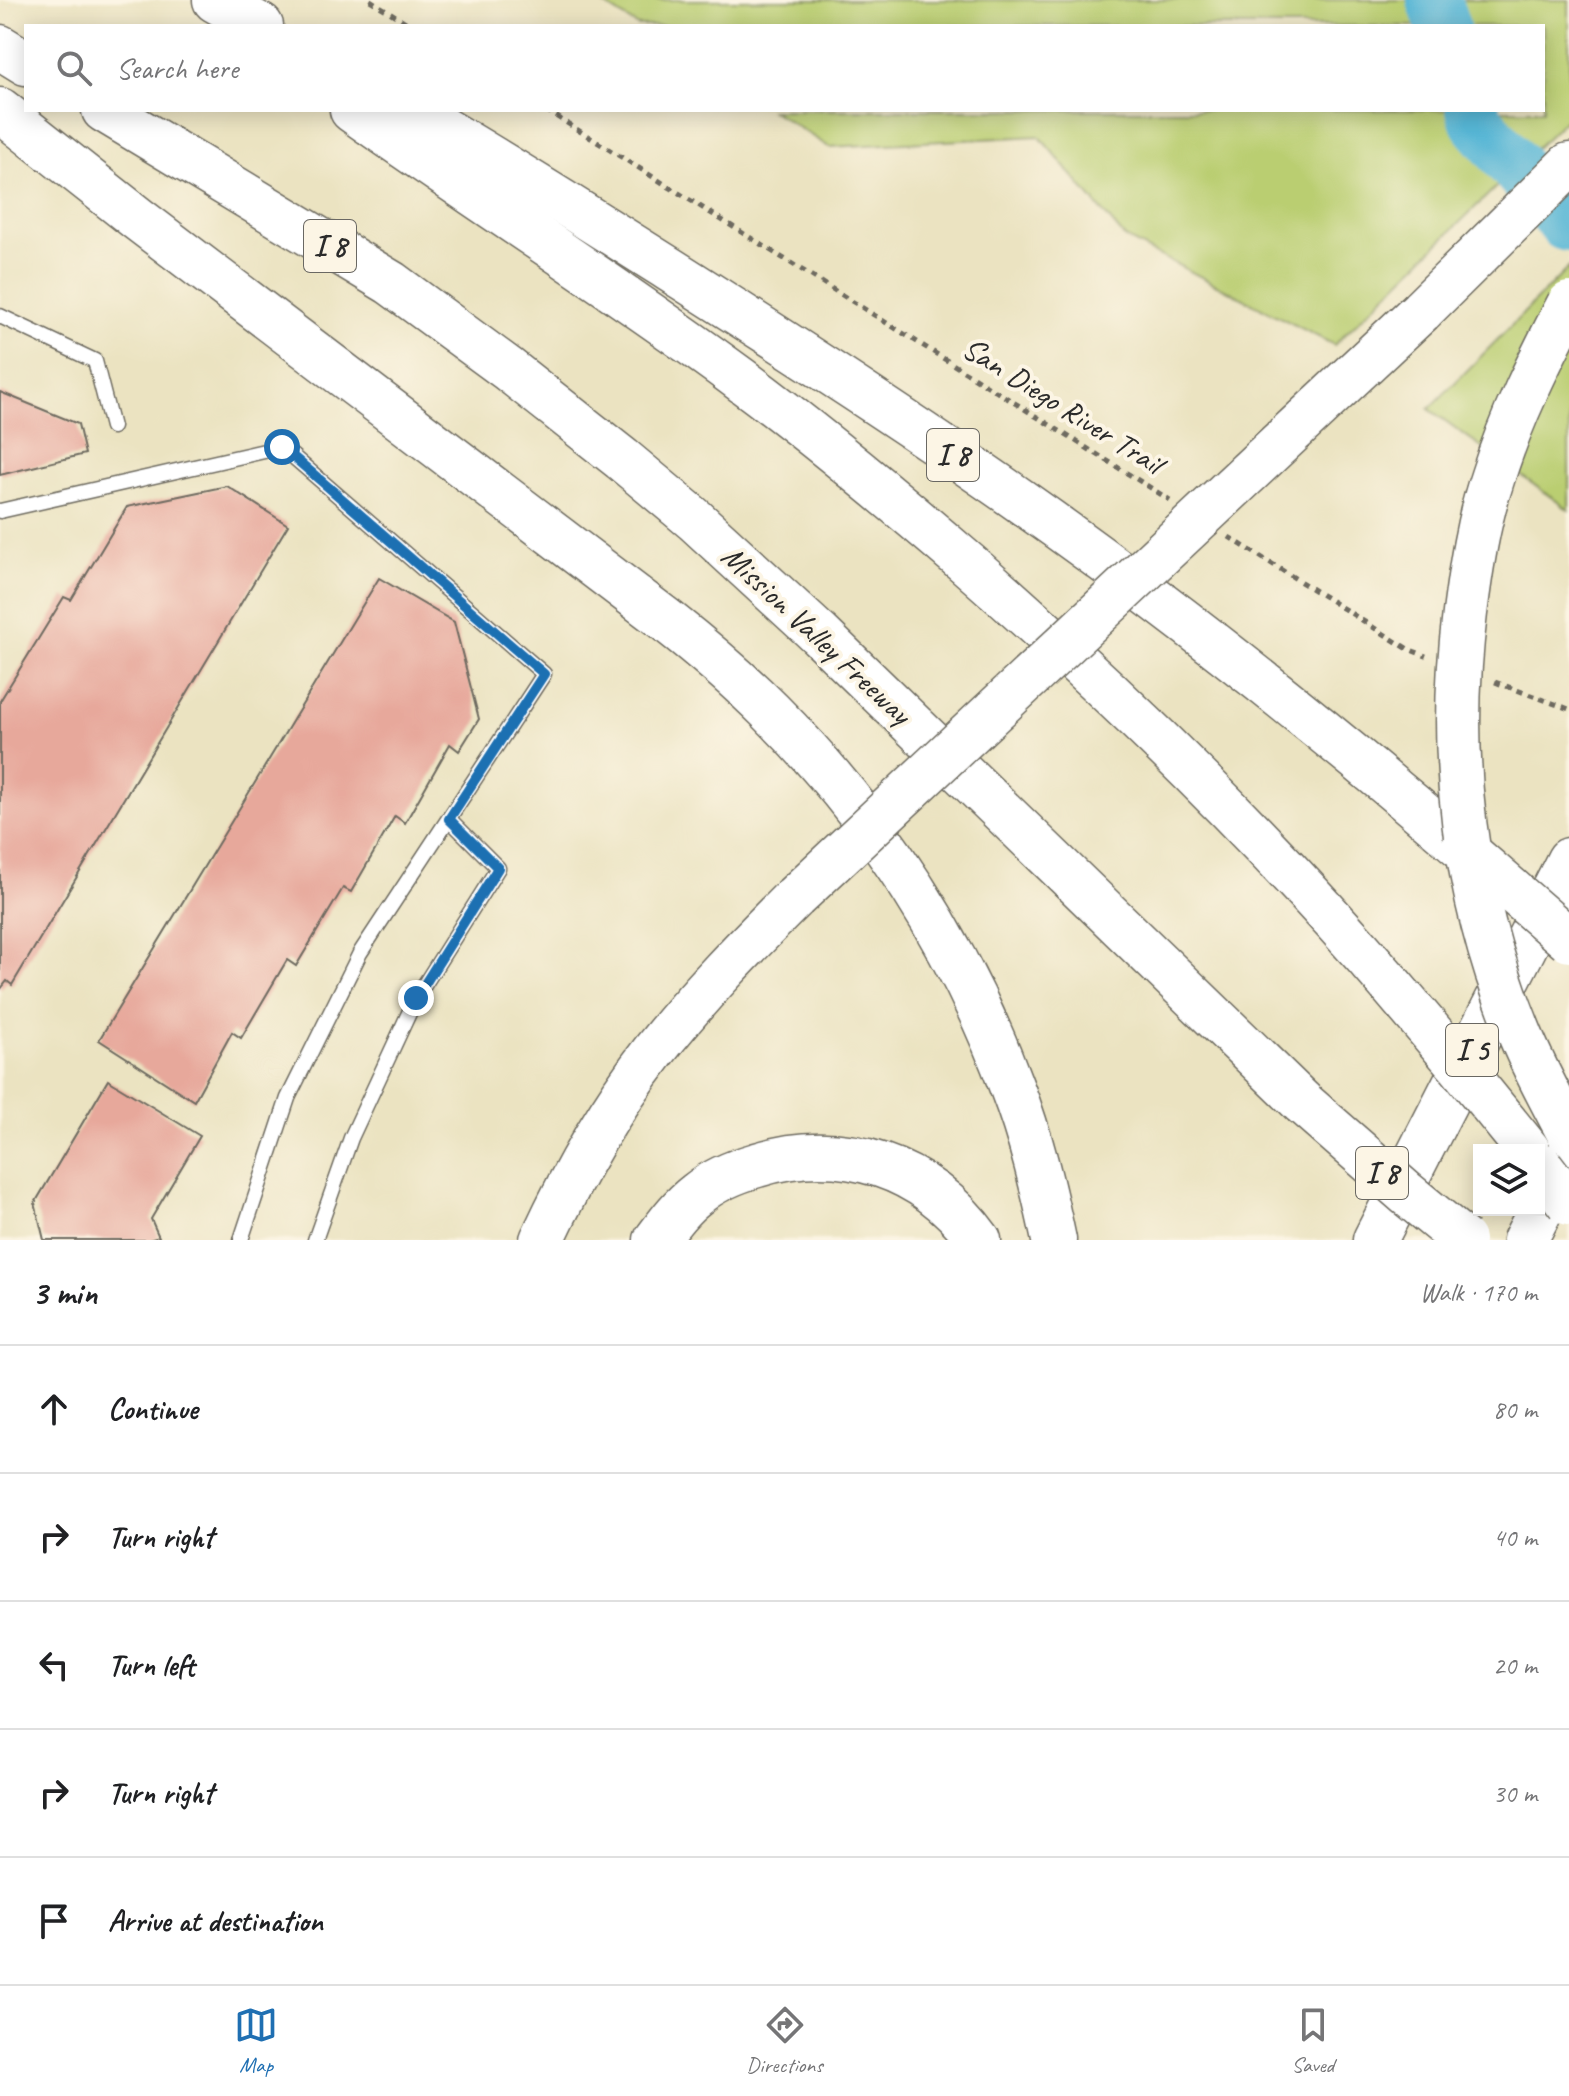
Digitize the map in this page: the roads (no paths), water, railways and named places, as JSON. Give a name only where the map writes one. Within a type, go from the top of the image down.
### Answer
[{"type":"highway","points":[[195,0],[229,24]]},
{"type":"highway","points":[[215,0],[257,24]]},
{"type":"highway","points":[[0,47],[24,62]]},
{"type":"highway","points":[[0,110],[138,219],[666,620],[745,687],[795,736],[879,838],[914,889],[968,986],[1012,1088],[1031,1144],[1054,1240]]},
{"type":"highway","name":"Mission Valley Freeway","points":[[107,112],[391,283],[508,369],[622,459],[695,520],[820,635],[1303,1103],[1463,1240]]},
{"type":"highway","points":[[355,112],[616,289],[742,381],[893,499],[1029,617],[1168,747],[1289,871],[1390,984],[1523,1144]]},
{"type":"highway","name":"I 8","points":[[414,112],[736,312],[1026,504],[1185,621],[1345,748],[1569,940]]},
{"type":"highway","points":[[542,1240],[570,1181],[600,1129],[654,1051],[723,970],[795,897],[1421,311],[1569,165]]},
{"type":"highway","points":[[1569,304],[1509,429],[1482,514],[1470,570],[1463,627],[1457,738],[1465,837],[1477,902],[1518,1030],[1569,1133]]},
{"type":"highway","name":"I 5","points":[[1375,1240],[1569,860]]},
{"type":"highway","points":[[656,1240],[674,1216],[697,1194],[722,1178],[778,1158],[810,1154],[872,1162],[901,1172],[926,1186],[951,1207],[979,1240]]},
{"type":"highway","points":[[1525,1240],[1569,1155]]},
{"type":"highway","points":[[1545,1172],[1569,1203]]},
{"type":"lane","points":[[0,316],[95,361],[112,427]]},
{"type":"lane","points":[[0,511],[282,447],[544,674],[360,953],[288,1098],[241,1240]]},
{"type":"lane","points":[[315,1240],[351,1138],[416,998],[498,868],[449,819]]},
{"type":"waterway","points":[[1434,0],[1442,24]]},
{"type":"waterway","points":[[1474,112],[1477,122],[1569,225]]}]
